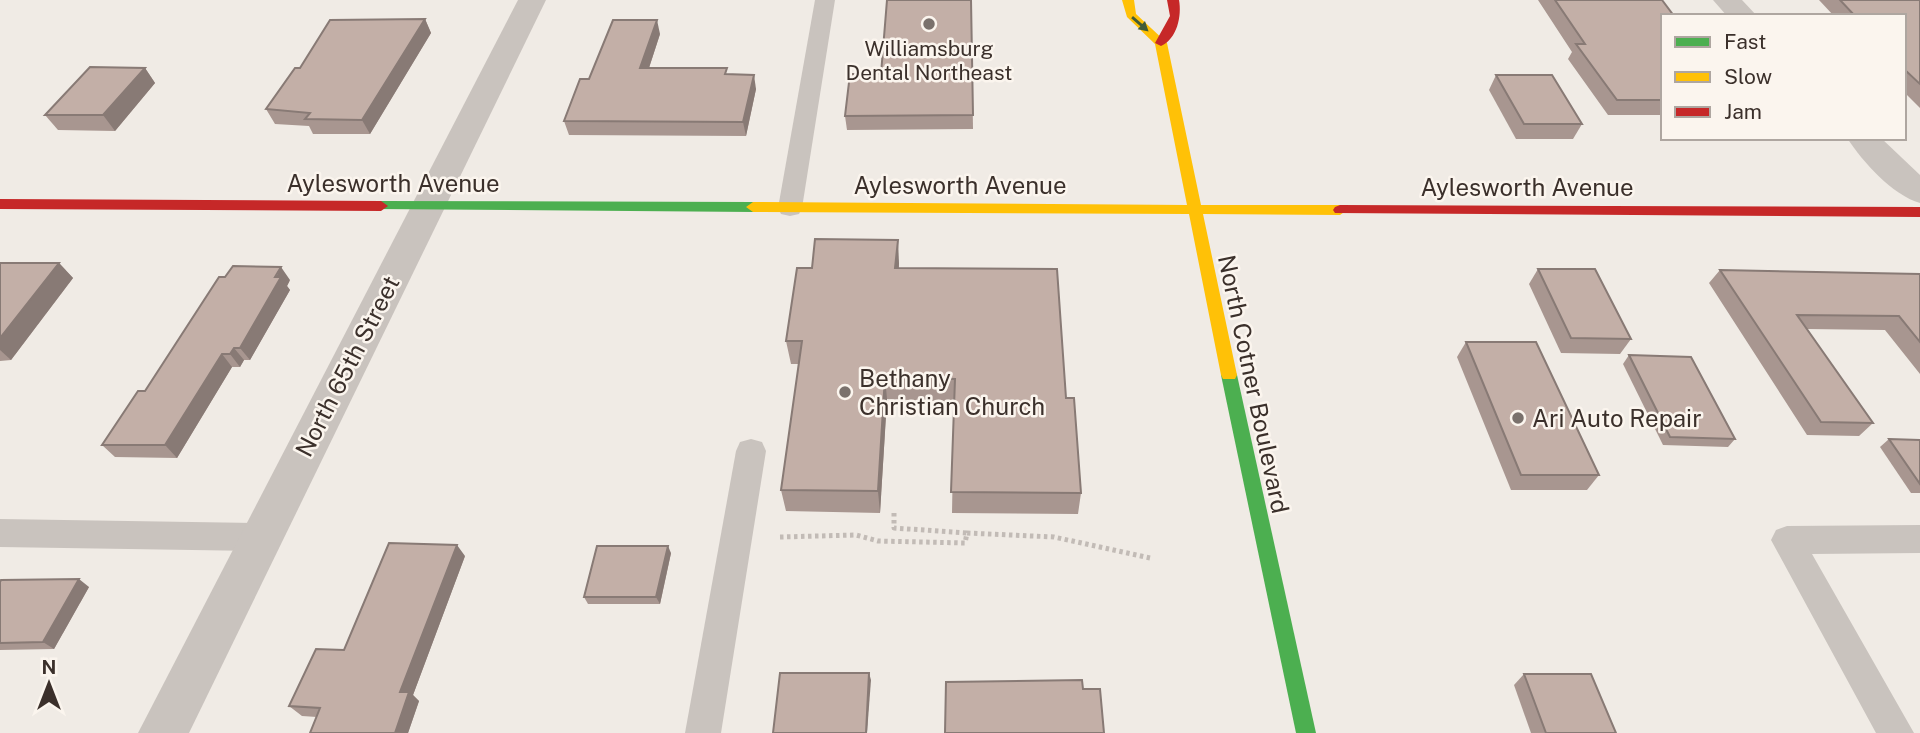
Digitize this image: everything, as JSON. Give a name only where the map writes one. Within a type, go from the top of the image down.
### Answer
[{"type":"street","name":"North 65th Street","points":[[163,733],[532,0]]},
{"type":"street","points":[[1128,0],[1131,15],[1161,43],[1176,16],[1173,0]]},
{"type":"street","points":[[1727,0],[1741,14]]},
{"type":"street","name":"North Cotner Boulevard","points":[[1161,43],[1306,733]]},
{"type":"street","points":[[1865,140],[1897,174],[1920,192]]},
{"type":"street","name":"Aylesworth Avenue","points":[[0,204],[1920,212]]},
{"type":"lane","points":[[790,208],[825,0]]},
{"type":"lane","points":[[703,733],[751,451]]},
{"type":"lane","points":[[0,533],[262,537]]},
{"type":"lane","points":[[1896,733],[1787,540],[1920,540]]},
{"type":"path","points":[[894,513],[894,528],[1054,537],[1150,558]]},
{"type":"path","points":[[733,553],[783,536],[856,535],[878,541],[965,543],[967,533]]},
{"type":"building","points":[[887,0],[971,0],[973,115],[845,116],[850,74],[881,74]]},
{"type":"building","points":[[1555,0],[1662,0],[1672,14],[1661,14],[1661,100],[1617,100],[1576,44],[1585,44]]},
{"type":"building","points":[[1840,0],[1920,0],[1920,84],[1906,71],[1906,14],[1853,14]]},
{"type":"building","points":[[425,19],[362,120],[305,119],[310,113],[266,109],[295,68],[300,68],[330,20]]},
{"type":"building","points":[[613,20],[657,20],[640,68],[727,68],[725,74],[754,75],[743,122],[564,121],[580,79],[589,79]]},
{"type":"building","points":[[90,67],[145,68],[103,115],[45,115]]},
{"type":"building","points":[[1496,75],[1552,75],[1582,124],[1524,124]]},
{"type":"building","name":"Bethany Christian Church","points":[[815,239],[898,240],[895,268],[1057,269],[1066,398],[1074,398],[1081,493],[951,492],[955,379],[885,376],[878,491],[781,490],[802,341],[786,341],[797,268],[812,268]]},
{"type":"building","points":[[0,263],[59,263],[0,338]]},
{"type":"building","points":[[233,266],[281,267],[275,277],[281,277],[240,348],[234,348],[230,354],[222,354],[165,445],[102,445],[138,391],[145,391],[219,277],[225,277]]},
{"type":"building","points":[[1538,269],[1595,269],[1631,339],[1571,338]]},
{"type":"building","points":[[1720,270],[1920,274],[1920,342],[1899,316],[1797,315],[1873,423],[1821,422]]},
{"type":"building","name":"Ari Auto Repair","points":[[1466,342],[1536,342],[1599,475],[1521,475]]},
{"type":"building","points":[[1629,355],[1691,357],[1735,439],[1670,437]]},
{"type":"building","points":[[1889,439],[1920,440],[1920,484]]},
{"type":"building","points":[[389,543],[457,545],[400,692],[409,692],[395,733],[310,733],[320,708],[289,706],[316,649],[344,650]]},
{"type":"building","points":[[597,546],[668,546],[656,597],[584,597]]},
{"type":"building","points":[[79,579],[43,642],[0,643],[1,580]]},
{"type":"building","points":[[780,673],[869,673],[866,733],[773,733]]},
{"type":"building","points":[[1524,674],[1591,674],[1616,733],[1546,733]]},
{"type":"building","points":[[1082,680],[1083,689],[1100,689],[1104,733],[945,733],[946,682]]},
{"type":"traffic: fast","points":[[381,206],[753,207]]},
{"type":"traffic: fast","points":[[1229,375],[1306,733]]},
{"type":"traffic: slow","points":[[1128,0],[1131,15],[1161,43],[1229,375]]},
{"type":"traffic: slow","points":[[753,207],[1340,210]]},
{"type":"traffic: jam","points":[[1161,43],[1176,16],[1173,0]]},
{"type":"traffic: jam","points":[[0,204],[381,206]]},
{"type":"traffic: jam","points":[[1340,210],[1920,212]]},
{"type":"place","name":"Williamsburg Dental Northeast","points":[[929,24]]},
{"type":"place","name":"Bethany Christian Church","points":[[845,392]]},
{"type":"place","name":"Ari Auto Repair","points":[[1518,418]]}]
